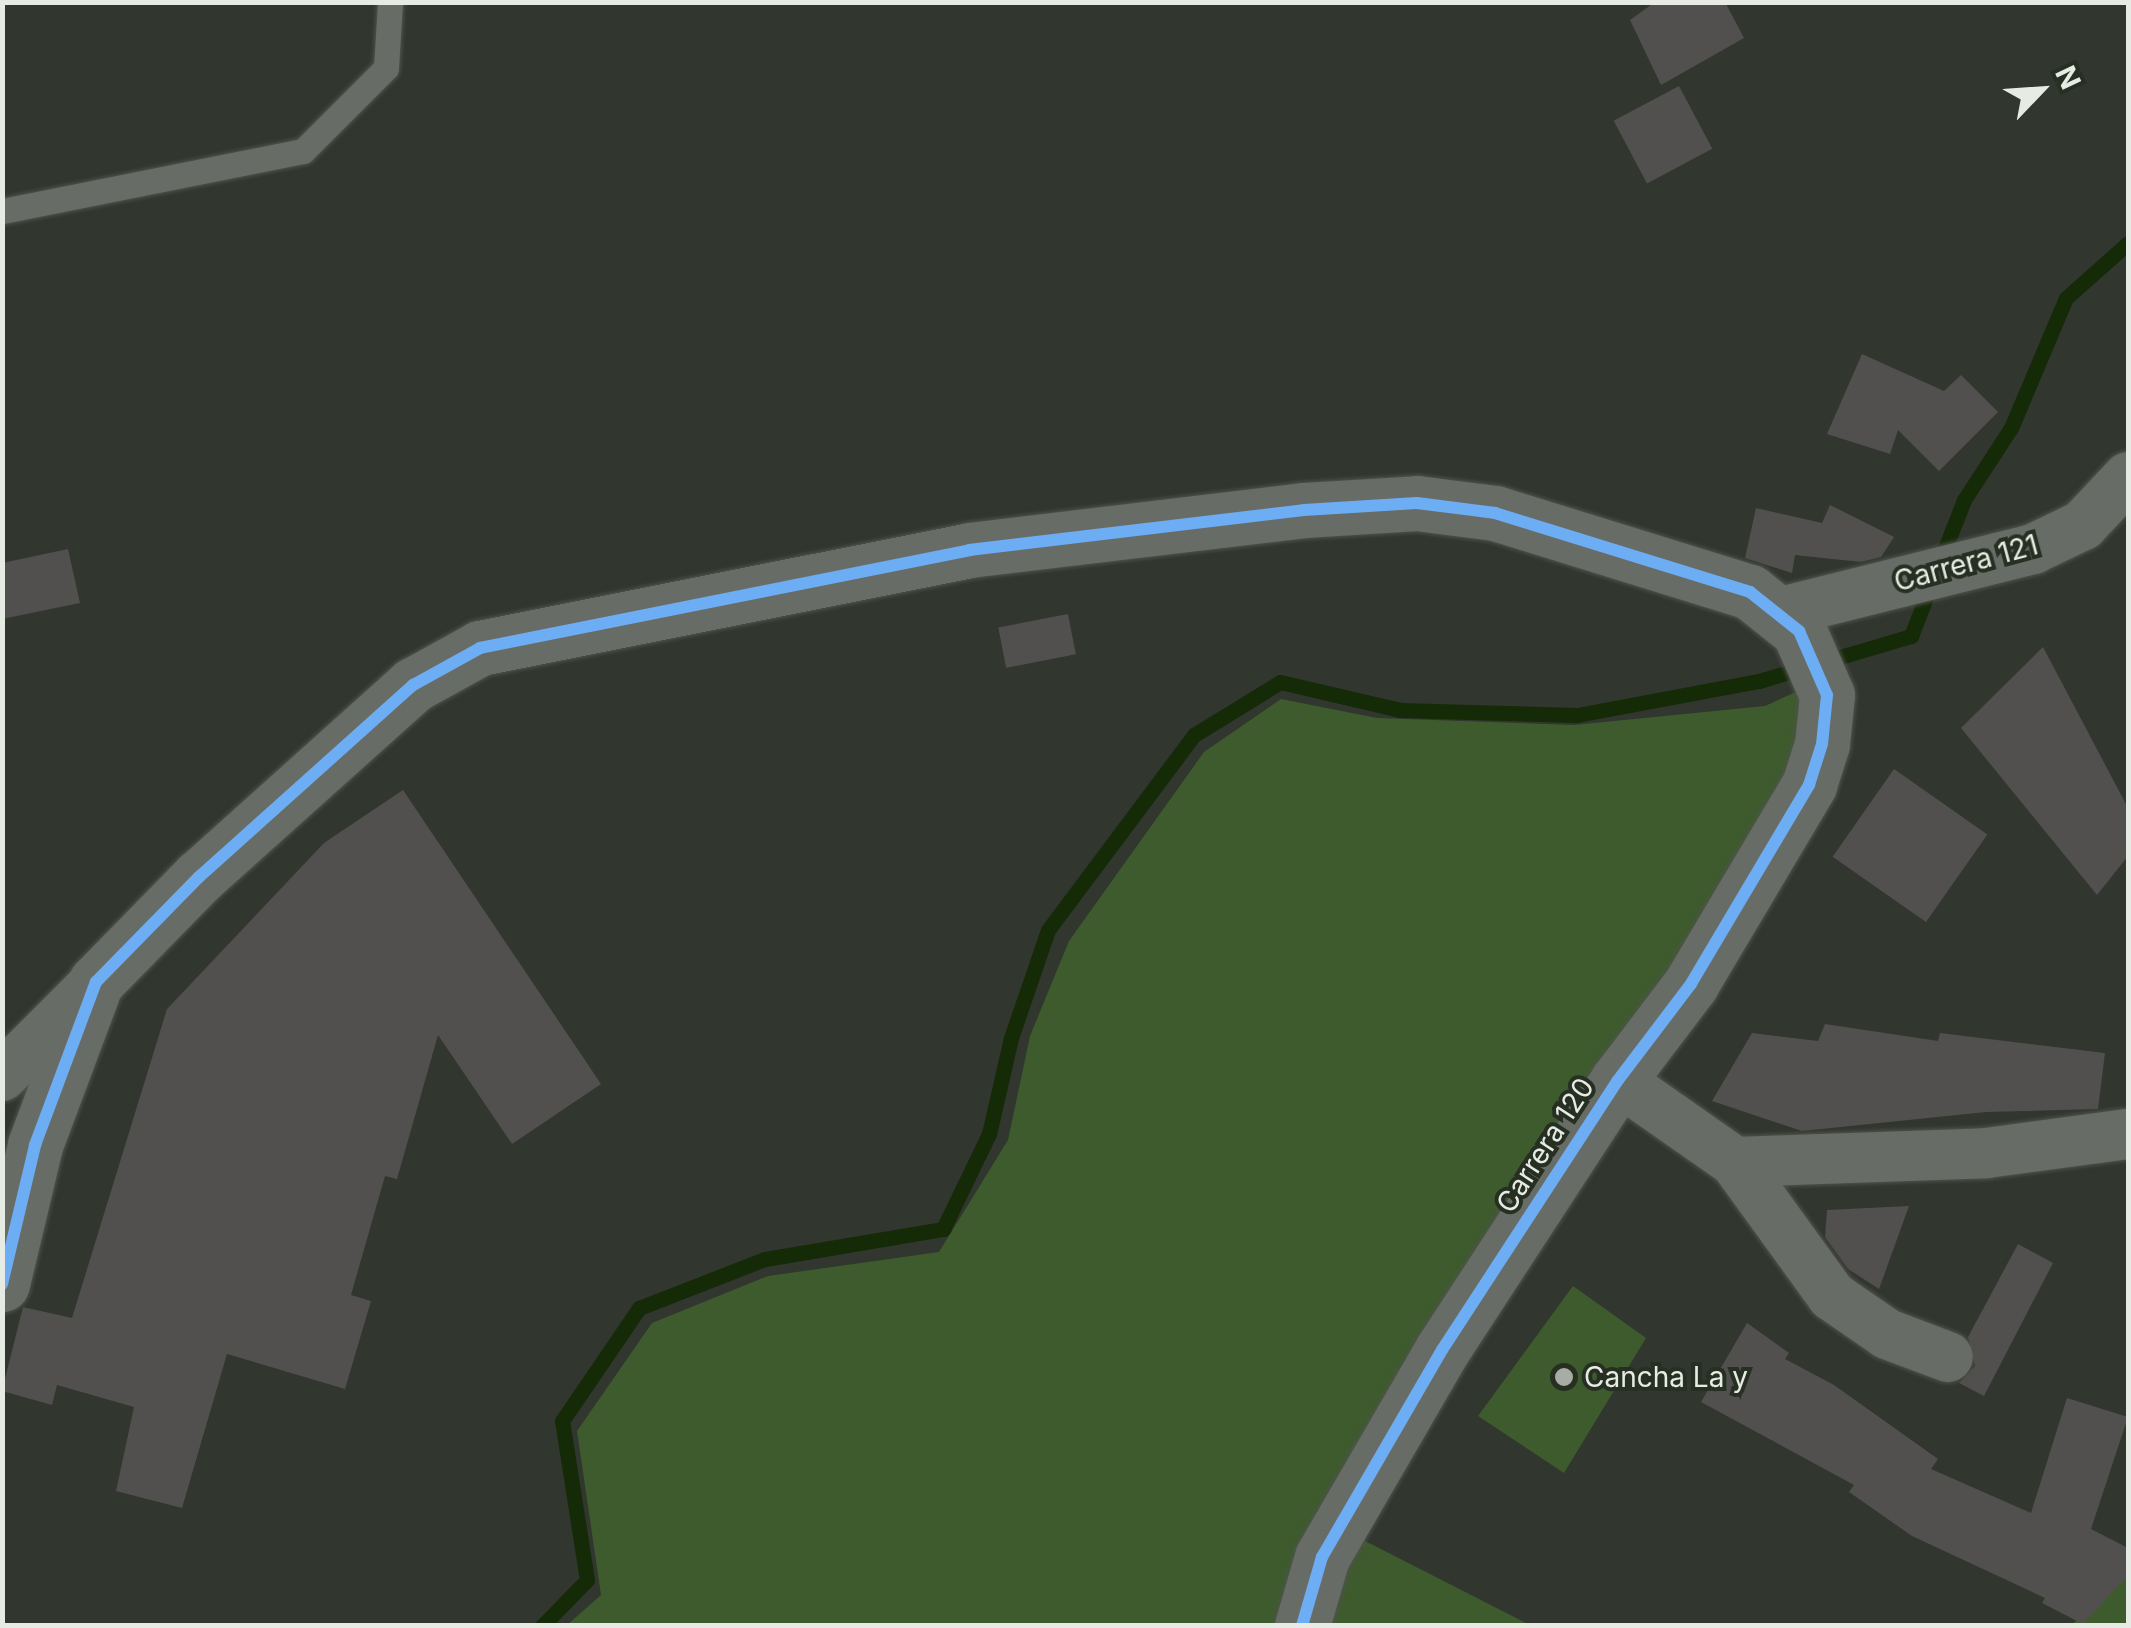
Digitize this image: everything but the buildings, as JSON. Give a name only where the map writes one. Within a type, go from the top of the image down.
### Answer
[{"type":"street","name":"Carrera 121","points":[[1790,621],[2032,549],[2083,525],[2128,477]]},
{"type":"street","points":[[2,1076],[198,877],[413,685],[480,648],[969,550],[1304,510],[1417,503],[1496,513],[1714,578],[1790,621]]},
{"type":"street","name":"Carrera 120","points":[[1302,1626],[1322,1558],[1366,1478],[1618,1080],[1692,984],[1809,784],[1822,744],[1827,695],[1790,621]]},
{"type":"street","points":[[2,1284],[35,1145],[96,982]]},
{"type":"street","points":[[1618,1080],[1735,1162],[1832,1296],[1887,1334],[1948,1357]]},
{"type":"street","points":[[1735,1162],[1998,1152],[2128,1134]]},
{"type":"lane","points":[[2,212],[303,151],[386,68],[390,2]]},
{"type":"green space","points":[[1800,690],[1811,695],[1771,845],[1322,1519],[1530,1625],[566,1626],[601,1595],[577,1431],[652,1323],[768,1276],[939,1252],[1008,1140],[1030,1036],[1069,941],[1204,752],[1281,699],[1377,718],[1574,725],[1765,706]]},
{"type":"green space","name":"Cancha La y","points":[[1573,1286],[1646,1338],[1564,1473],[1478,1416]]},
{"type":"green space","points":[[2128,1561],[2128,1625],[2072,1625]]},
{"type":"waterway","points":[[1940,561],[1964,500],[2011,428],[2066,298],[2128,243]]},
{"type":"waterway","points":[[542,1626],[587,1580],[562,1421],[639,1308],[765,1259],[943,1229],[989,1134],[1011,1038],[1048,930],[1194,735],[1280,682],[1400,710],[1577,715],[1759,681],[1911,636],[1932,582]]},
{"type":"cycle path","points":[[2,1284],[35,1145],[96,982],[199,877],[413,685],[480,648],[969,550],[1304,510],[1417,503],[1495,513],[1750,592],[1799,631],[1827,695],[1822,744],[1809,785],[1691,984],[1618,1080],[1442,1350],[1322,1557],[1302,1626]]},
{"type":"place","name":"Cancha La y","points":[[1564,1377]]}]
